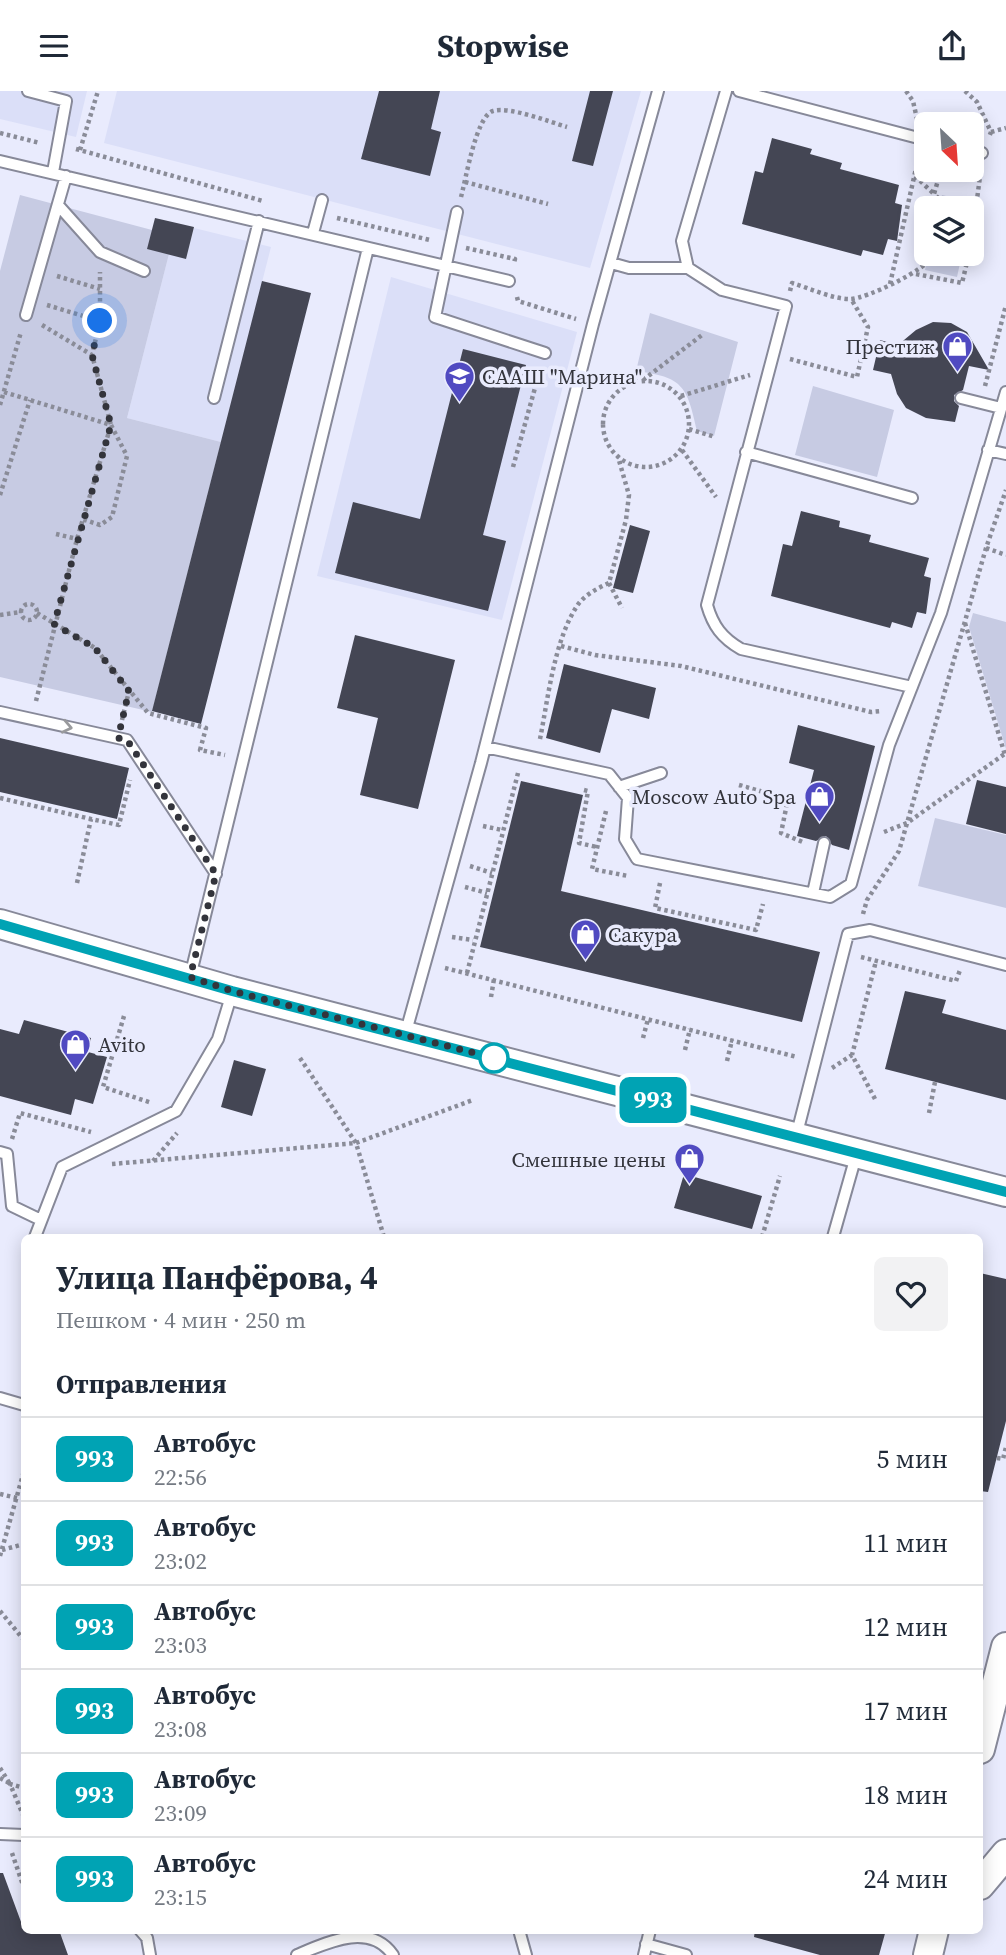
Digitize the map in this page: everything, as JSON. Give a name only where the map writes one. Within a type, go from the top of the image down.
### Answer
[{"type":"street","points":[[0,925],[232,991],[1006,1192]]},
{"type":"street","points":[[983,1737],[1006,1647]]},
{"type":"street","points":[[983,1881],[1006,1854]]},
{"type":"lane","points":[[28,91],[68,96],[53,172]]},
{"type":"lane","points":[[404,1035],[485,747],[593,324],[658,91]]},
{"type":"lane","points":[[688,268],[682,241],[726,91]]},
{"type":"lane","points":[[739,91],[914,137]]},
{"type":"lane","points":[[0,160],[509,281]]},
{"type":"lane","points":[[26,315],[66,176]]},
{"type":"lane","points":[[313,233],[322,200]]},
{"type":"lane","points":[[58,205],[100,252],[144,271]]},
{"type":"lane","points":[[457,212],[435,317],[545,353]]},
{"type":"lane","points":[[214,398],[259,221]]},
{"type":"lane","points":[[190,977],[368,248]]},
{"type":"lane","points":[[611,263],[629,268],[688,268],[722,290],[786,306],[707,605],[713,625],[727,641],[741,649],[912,687]]},
{"type":"lane","points":[[485,747],[609,774],[628,798],[625,839],[637,859],[830,897],[851,884],[889,745],[941,613],[1006,392]]},
{"type":"lane","points":[[961,398],[1001,408]]},
{"type":"lane","points":[[988,450],[1006,454]]},
{"type":"lane","points":[[746,453],[912,498]]},
{"type":"lane","points":[[0,712],[127,740],[216,874]]},
{"type":"lane","points":[[619,787],[661,773]]},
{"type":"lane","points":[[813,893],[823,847]]},
{"type":"lane","points":[[796,1137],[848,934],[870,930],[1006,965]]},
{"type":"lane","points":[[36,1234],[62,1167],[176,1111],[218,1039],[232,991]]},
{"type":"lane","points":[[4,1153],[12,1206],[41,1220]]},
{"type":"lane","points":[[834,1234],[857,1153]]},
{"type":"lane","points":[[0,1398],[21,1404]]},
{"type":"lane","points":[[3,1834],[21,1835]]},
{"type":"lane","points":[[144,1934],[147,1938],[150,1955]]},
{"type":"lane","points":[[520,1934],[526,1955]]},
{"type":"lane","points":[[298,1955],[360,1935],[377,1938],[393,1955]]},
{"type":"lane","points":[[645,1949],[686,1955]]},
{"type":"path","points":[[66,176],[80,150],[98,91]]},
{"type":"path","points":[[906,91],[916,112]]},
{"type":"path","points":[[965,91],[977,102],[991,132]]},
{"type":"path","points":[[457,212],[479,129],[484,117],[491,111],[503,110],[568,127]]},
{"type":"path","points":[[984,141],[991,132],[1006,128]]},
{"type":"path","points":[[80,150],[264,201]]},
{"type":"path","points":[[890,284],[914,180]]},
{"type":"path","points":[[921,182],[934,194],[938,182]]},
{"type":"path","points":[[465,183],[548,204]]},
{"type":"path","points":[[82,519],[100,525],[112,517],[127,456],[111,425],[92,355],[100,321],[100,252]]},
{"type":"path","points":[[786,306],[792,283],[851,299],[916,274],[926,266]]},
{"type":"path","points":[[916,274],[962,283],[966,266]]},
{"type":"path","points":[[39,271],[100,289]]},
{"type":"path","points":[[773,355],[857,377],[868,327],[851,299]]},
{"type":"path","points":[[31,300],[100,321]]},
{"type":"path","points":[[519,301],[593,324]]},
{"type":"path","points":[[981,403],[1006,305]]},
{"type":"path","points":[[0,405],[26,315],[92,355]]},
{"type":"path","points":[[642,380],[657,381],[681,397],[688,409],[689,429],[682,450],[671,460],[644,468],[618,457],[608,446],[603,433],[605,411],[616,393],[642,380],[702,335]]},
{"type":"path","points":[[513,467],[545,353]]},
{"type":"path","points":[[681,397],[734,380]]},
{"type":"path","points":[[4,392],[111,425]]},
{"type":"path","points":[[0,495],[30,400]]},
{"type":"path","points":[[32,719],[82,519],[111,425]]},
{"type":"path","points":[[689,429],[715,437]]},
{"type":"path","points":[[682,450],[712,491]]},
{"type":"path","points":[[618,457],[629,495],[626,520],[608,583],[622,608]]},
{"type":"path","points":[[867,900],[899,851],[986,548],[1006,490]]},
{"type":"path","points":[[56,534],[77,538]]},
{"type":"path","points":[[986,548],[1006,555]]},
{"type":"path","points":[[536,757],[561,646],[578,605],[608,583]]},
{"type":"path","points":[[21,612],[22,607],[29,604],[36,608],[37,613],[95,648],[148,713],[206,728],[200,750],[243,758]]},
{"type":"path","points":[[21,612],[27,620],[32,620],[37,613]]},
{"type":"path","points":[[0,615],[21,612]]},
{"type":"path","points":[[907,823],[1006,754],[965,623]]},
{"type":"path","points":[[561,646],[595,655],[681,666],[871,712],[904,708]]},
{"type":"path","points":[[118,738],[129,691]]},
{"type":"path","points":[[467,973],[516,773],[529,776]]},
{"type":"path","points":[[0,798],[119,825],[130,777]]},
{"type":"path","points":[[739,785],[788,799],[781,833],[823,847]]},
{"type":"path","points":[[579,789],[589,791],[579,843],[597,847]]},
{"type":"path","points":[[605,799],[607,809],[592,869],[633,877]]},
{"type":"path","points":[[483,812],[480,826],[502,830]]},
{"type":"path","points":[[77,883],[91,819]]},
{"type":"path","points":[[462,899],[474,853]]},
{"type":"path","points":[[470,866],[492,873]]},
{"type":"path","points":[[646,880],[673,885]]},
{"type":"path","points":[[660,883],[655,908],[756,930],[763,904]]},
{"type":"path","points":[[465,887],[487,893]]},
{"type":"path","points":[[750,901],[776,907]]},
{"type":"path","points":[[450,948],[456,925]]},
{"type":"path","points":[[452,937],[473,940]]},
{"type":"path","points":[[843,953],[957,981],[964,954]]},
{"type":"path","points":[[443,976],[447,958]]},
{"type":"path","points":[[875,1099],[852,1055],[876,961]]},
{"type":"path","points":[[445,968],[803,1059]]},
{"type":"path","points":[[491,997],[494,979]]},
{"type":"path","points":[[124,1016],[103,1087],[138,1098]]},
{"type":"path","points":[[643,1038],[648,1019]]},
{"type":"path","points":[[685,1050],[690,1029]]},
{"type":"path","points":[[727,1061],[732,1040]]},
{"type":"path","points":[[300,1058],[356,1143],[383,1234]]},
{"type":"path","points":[[929,1113],[935,1081]]},
{"type":"path","points":[[62,1167],[153,1162],[356,1143],[473,1100]]},
{"type":"path","points":[[4,1153],[20,1114],[118,1139]]},
{"type":"path","points":[[763,1234],[779,1176]]},
{"type":"path","points":[[997,1458],[1003,1459],[1006,1447]]},
{"type":"path","points":[[1,1553],[21,1483]]},
{"type":"path","points":[[0,1494],[17,1498]]},
{"type":"path","points":[[1,1553],[21,1545]]},
{"type":"path","points":[[0,1611],[21,1636]]},
{"type":"path","points":[[0,1768],[21,1811]]},
{"type":"path","points":[[0,1778],[21,1787]]},
{"type":"path","points":[[3,1834],[21,1880]]},
{"type":"shaded area","points":[[0,91],[87,91],[76,137],[0,119]]},
{"type":"shaded area","points":[[117,91],[641,91],[590,268],[104,143]]},
{"type":"shaded area","points":[[20,195],[152,230],[169,254],[127,418],[221,442],[152,712],[0,677],[0,271]]},
{"type":"shaded area","points":[[194,228],[271,247],[221,442],[127,418],[169,254],[186,258]]},
{"type":"shaded area","points":[[926,266],[959,266],[957,277],[925,270]]},
{"type":"shaded area","name":"СААШ \"Марина\"","points":[[391,277],[577,332],[502,620],[317,576]]},
{"type":"shaded area","points":[[650,313],[738,342],[714,436],[697,431],[690,403],[680,386],[664,377],[636,371]]},
{"type":"shaded area","points":[[813,386],[894,410],[877,477],[795,455]]},
{"type":"shaded area","points":[[973,613],[1006,622],[1006,749],[969,627]]},
{"type":"shaded area","points":[[935,818],[1006,835],[1006,908],[918,886]]},
{"type":"building","points":[[379,91],[440,91],[431,129],[441,132],[430,176],[361,159]]},
{"type":"building","points":[[590,91],[613,91],[593,166],[572,161]]},
{"type":"building","points":[[772,138],[812,149],[810,154],[842,163],[840,169],[899,185],[895,203],[902,205],[897,241],[888,239],[883,255],[863,250],[861,256],[742,224],[755,171],[763,173]]},
{"type":"building","points":[[155,218],[194,227],[186,259],[147,249]]},
{"type":"building","points":[[262,281],[311,293],[201,724],[152,711]]},
{"type":"building","points":[[933,322],[951,323],[967,332],[989,370],[969,366],[963,390],[954,395],[954,401],[959,406],[955,422],[926,418],[906,408],[897,394],[891,374],[873,370],[880,340],[898,345],[916,330]]},
{"type":"building","points":[[463,349],[526,365],[483,535],[506,541],[488,611],[335,573],[353,502],[420,519]]},
{"type":"building","points":[[801,511],[840,521],[839,527],[871,535],[869,542],[929,558],[924,576],[931,578],[926,614],[917,612],[912,628],[892,622],[890,628],[771,596],[783,544],[792,546]]},
{"type":"building","points":[[630,525],[650,531],[633,593],[613,588]]},
{"type":"building","points":[[355,635],[455,660],[418,809],[360,795],[378,718],[337,708]]},
{"type":"building","points":[[564,664],[656,688],[649,719],[612,709],[600,753],[546,738]]},
{"type":"building","points":[[798,725],[875,746],[849,850],[832,845],[826,836],[816,841],[797,836],[814,770],[789,763]]},
{"type":"building","points":[[0,738],[129,768],[117,819],[0,792]]},
{"type":"building","points":[[977,780],[1006,787],[1006,834],[966,824]]},
{"type":"building","points":[[521,781],[583,795],[561,891],[820,952],[802,1022],[480,947]]},
{"type":"building","points":[[905,991],[946,1000],[942,1013],[1006,1030],[1006,1100],[885,1069]]},
{"type":"building","points":[[24,1020],[91,1038],[88,1052],[107,1057],[93,1104],[75,1099],[71,1115],[0,1096],[0,1029],[19,1034]]},
{"type":"building","points":[[234,1060],[266,1069],[252,1116],[221,1107]]},
{"type":"building","points":[[684,1174],[762,1196],[752,1229],[674,1208]]},
{"type":"building","points":[[983,1274],[1006,1279],[1006,1421],[988,1492],[983,1491]]},
{"type":"building","points":[[0,1873],[3,1873],[21,1922],[21,1934],[60,1934],[68,1955],[0,1955]]},
{"type":"building","points":[[754,1934],[885,1934],[879,1955],[820,1955],[754,1937]]},
{"type":"bus line","name":"993","points":[[0,924],[232,991],[1006,1192]]},
{"type":"place","name":"Престиж","points":[[958,373]]},
{"type":"place","name":"СААШ \"Марина\"","points":[[459,403]]},
{"type":"place","name":"Moscow Auto Spa","points":[[819,823]]},
{"type":"place","name":"Сакура","points":[[585,961]]},
{"type":"place","name":"Avito","points":[[75,1071]]},
{"type":"place","name":"Смешные цены","points":[[689,1186]]},
{"type":"route","points":[[100,321],[92,355],[111,425],[54,624],[95,648],[129,691],[118,738],[127,740],[216,874],[190,977],[232,991],[494,1058]]}]
